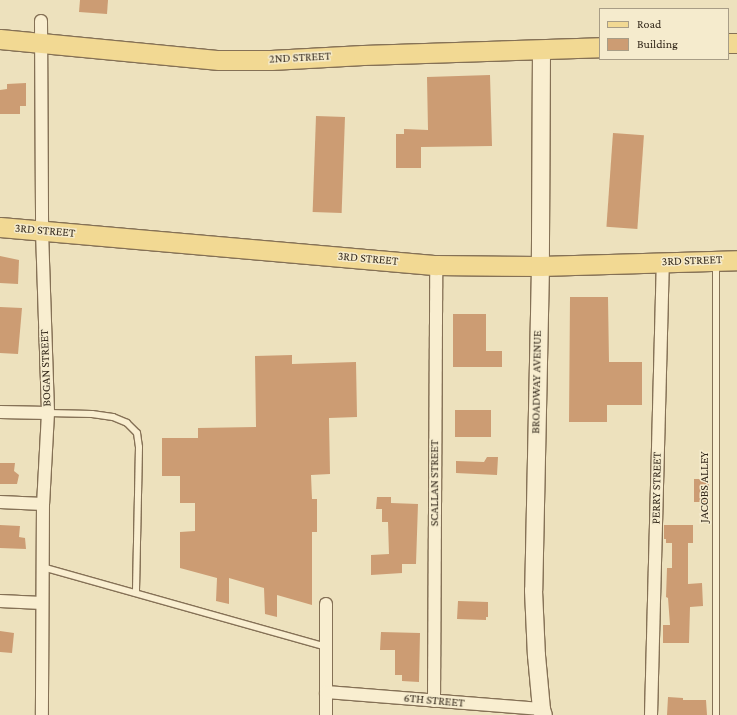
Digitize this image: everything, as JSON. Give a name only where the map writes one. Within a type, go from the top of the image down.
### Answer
[{"type":"main road","name":"2ND STREET","points":[[0,40],[41,42],[234,60],[271,60],[541,48],[599,47]]},
{"type":"main road","name":"BROADWAY AVENUE","points":[[541,48],[540,266],[532,590],[542,712]]},
{"type":"main road","name":"3RD STREET","points":[[0,227],[436,265],[540,266],[737,260]]},
{"type":"street","name":"BOGAN STREET","points":[[40,21],[42,231],[48,413],[43,504],[42,715]]},
{"type":"street","name":"PERRY STREET","points":[[651,715],[663,262]]},
{"type":"street","name":"SCALLAN STREET","points":[[434,700],[436,265]]},
{"type":"street","points":[[0,412],[48,413]]},
{"type":"street","points":[[0,502],[43,504]]},
{"type":"street","points":[[0,600],[42,603]]},
{"type":"street","points":[[326,604],[326,715]]},
{"type":"street","name":"6TH STREET","points":[[326,692],[434,700],[542,712]]},
{"type":"lane","name":"JACOBS ALLEY","points":[[716,260],[716,715]]},
{"type":"lane","points":[[48,413],[92,414],[114,417],[126,423],[137,432],[139,447],[136,593]]},
{"type":"lane","points":[[42,567],[326,648]]},
{"type":"building","points":[[80,0],[108,0],[107,14],[79,12]]},
{"type":"building","points":[[490,75],[492,146],[421,147],[421,168],[396,168],[396,134],[404,134],[404,129],[428,130],[427,77]]},
{"type":"building","points":[[26,83],[26,106],[20,106],[20,114],[0,114],[0,90],[7,89],[7,84]]},
{"type":"building","points":[[316,116],[345,117],[342,213],[313,212]]},
{"type":"building","points":[[613,133],[644,135],[637,229],[606,227]]},
{"type":"building","points":[[0,256],[19,260],[18,284],[0,283]]},
{"type":"building","points":[[570,297],[608,297],[609,362],[642,362],[642,405],[607,405],[607,422],[569,422]]},
{"type":"building","points":[[0,307],[22,308],[18,354],[0,353]]},
{"type":"building","points":[[453,314],[486,314],[486,351],[502,351],[502,367],[453,367]]},
{"type":"building","points":[[292,355],[292,364],[356,362],[357,417],[329,418],[330,474],[311,475],[312,499],[317,499],[317,532],[312,532],[312,605],[277,595],[277,617],[265,614],[264,588],[229,578],[229,604],[216,601],[217,578],[180,568],[180,532],[195,531],[195,503],[180,503],[180,476],[162,476],[162,438],[198,438],[198,428],[256,427],[255,356]]},
{"type":"building","points":[[455,410],[491,410],[491,437],[455,437]]},
{"type":"building","points":[[487,457],[498,457],[497,475],[456,473],[456,461],[484,462]]},
{"type":"building","points":[[0,463],[15,463],[14,471],[19,475],[17,484],[0,484]]},
{"type":"building","points":[[694,479],[709,479],[709,502],[694,502]]},
{"type":"building","points":[[377,497],[391,497],[391,503],[418,504],[416,564],[402,564],[402,573],[371,575],[371,555],[389,554],[388,522],[382,522],[382,509],[376,509]]},
{"type":"building","points":[[0,525],[20,526],[19,537],[25,538],[26,549],[0,548]]},
{"type":"building","points":[[664,525],[693,525],[693,543],[688,543],[688,584],[702,583],[703,606],[690,607],[689,643],[663,643],[663,625],[670,625],[668,598],[666,597],[667,568],[672,568],[672,543],[666,543],[666,539],[664,539]]},
{"type":"building","points":[[458,601],[488,602],[488,617],[486,617],[486,620],[457,619]]},
{"type":"building","points":[[0,631],[14,633],[12,653],[0,652]]},
{"type":"building","points":[[381,632],[420,633],[419,682],[402,681],[402,675],[395,675],[395,650],[380,650]]},
{"type":"building","points":[[668,697],[683,698],[683,700],[706,700],[707,715],[667,715]]}]
